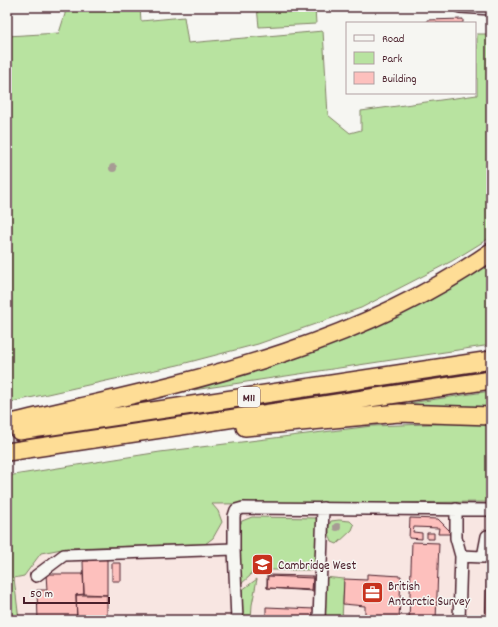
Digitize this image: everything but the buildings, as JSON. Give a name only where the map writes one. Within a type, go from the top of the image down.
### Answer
[{"type":"highway","points":[[7,424],[258,362],[311,345],[394,309],[439,284],[491,252]]},
{"type":"highway","name":"M11","points":[[7,433],[491,360]]},
{"type":"highway","name":"M11","points":[[7,452],[491,380]]},
{"type":"highway","points":[[48,446],[399,413],[491,416]]},
{"type":"lane","points":[[460,7],[491,9]]},
{"type":"lane","points":[[237,620],[234,549],[234,516],[236,510],[243,508],[323,508],[491,510]]},
{"type":"lane","points":[[319,620],[323,508]]},
{"type":"lane","points":[[456,509],[456,538],[461,556],[459,620]]},
{"type":"lane","points":[[461,556],[483,557],[487,536],[491,536]]},
{"type":"lane","points":[[36,576],[64,555],[234,549]]},
{"type":"shaded area","name":"Cambridge West","points":[[491,502],[491,620],[7,620],[7,579],[24,576],[41,553],[67,548],[205,544],[211,504]]},
{"type":"green space","points":[[65,7],[140,7],[141,21],[184,17],[188,43],[323,31],[328,115],[350,133],[361,130],[361,111],[477,95],[477,34],[491,34],[491,237],[452,261],[361,308],[258,344],[178,365],[7,403],[7,36],[59,33],[65,14]]},
{"type":"green space","points":[[257,7],[315,7],[316,24],[259,27]]},
{"type":"green space","points":[[491,259],[491,345],[167,394],[225,378]]},
{"type":"green space","points":[[491,391],[491,407],[369,409]]},
{"type":"green space","points":[[491,423],[491,502],[212,504],[218,511],[222,522],[213,538],[205,544],[67,548],[41,553],[24,576],[14,578],[19,620],[7,620],[7,476],[160,452],[372,426]]},
{"type":"green space","points":[[252,517],[319,518],[317,570],[252,570],[250,576],[241,584],[239,527],[242,521]]},
{"type":"green space","points":[[331,521],[350,521],[354,525],[352,530],[337,544],[332,542],[329,529]]},
{"type":"green space","points":[[324,577],[344,579],[342,620],[322,620]]},
{"type":"green space","points":[[257,579],[251,620],[243,620],[242,590]]},
{"type":"place","name":"Cambridge West","points":[[262,564]]},
{"type":"place","name":"British Antarctic Survey","points":[[372,592]]}]
